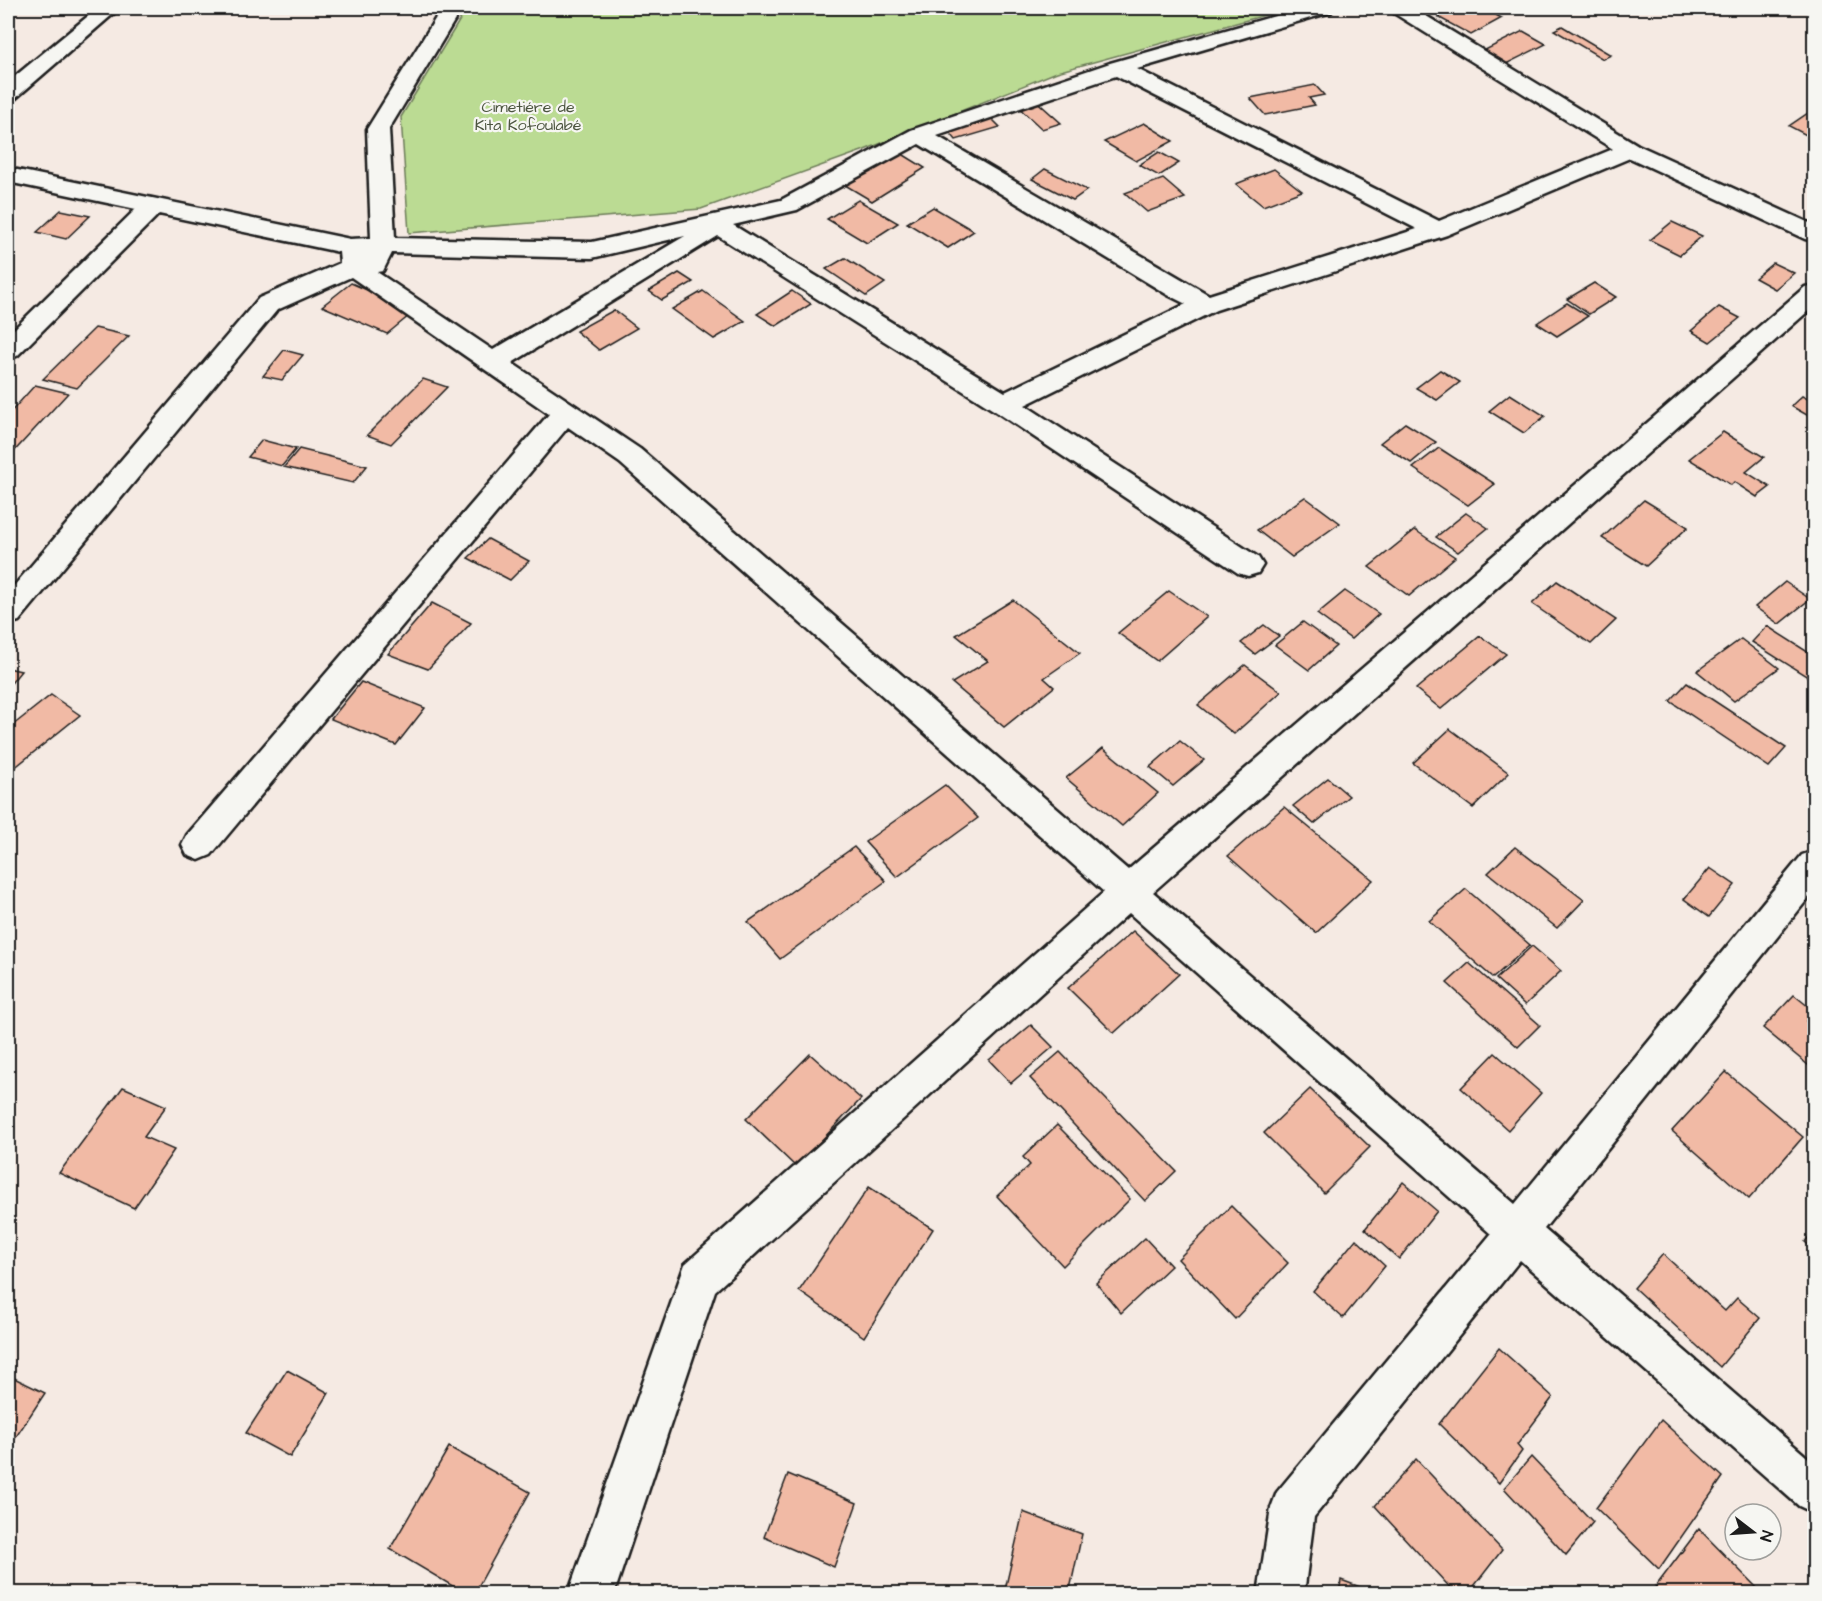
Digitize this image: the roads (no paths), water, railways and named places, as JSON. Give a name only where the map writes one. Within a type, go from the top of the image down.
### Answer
[{"type":"street","points":[[8,93],[110,8]]},
{"type":"street","points":[[383,245],[378,129],[452,8]]},
{"type":"street","points":[[493,362],[718,226],[789,205],[919,135],[1118,69],[1324,8]]},
{"type":"street","points":[[1399,8],[1630,150],[1815,234]]},
{"type":"street","points":[[1118,69],[1438,230]]},
{"type":"street","points":[[919,135],[1177,289],[1207,304]]},
{"type":"street","points":[[1004,404],[1207,304],[1438,230],[1630,150]]},
{"type":"street","points":[[8,175],[152,207],[357,264],[493,362],[630,456],[1815,1491]]},
{"type":"street","points":[[8,613],[268,304],[357,264],[383,245],[592,250],[789,205]]},
{"type":"street","points":[[8,350],[152,207]]},
{"type":"street","points":[[718,226],[1004,404],[1248,565]]},
{"type":"street","points":[[357,264],[383,245]]},
{"type":"street","points":[[591,1593],[699,1278],[1129,891],[1815,293]]},
{"type":"street","points":[[199,845],[566,412]]},
{"type":"street","points":[[1281,1593],[1293,1508],[1815,866]]},
{"type":"park label","name":"Cimetiére de Kita Kofoulabé","points":[[528,115]]}]
